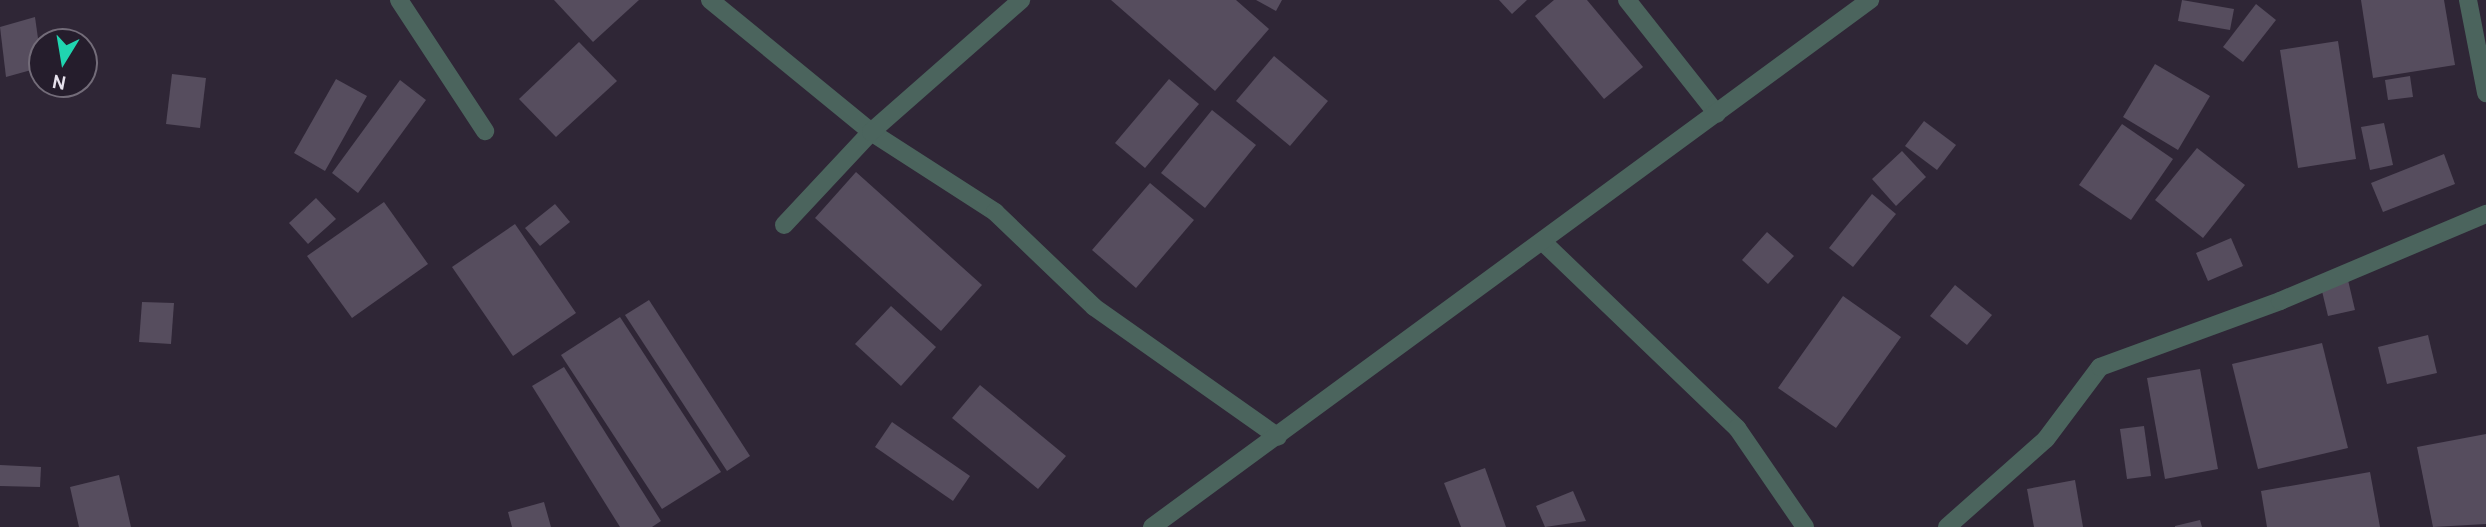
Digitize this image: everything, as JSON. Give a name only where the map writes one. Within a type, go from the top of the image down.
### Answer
[{"type":"street","points":[[399,0],[485,131]]},
{"type":"street","points":[[710,0],[871,132],[995,212],[1094,306],[1278,437]]},
{"type":"street","points":[[784,225],[871,132],[1021,0]]},
{"type":"street","points":[[1627,0],[1717,114]]},
{"type":"street","points":[[1152,527],[1870,0]]},
{"type":"street","points":[[2468,0],[2486,93]]},
{"type":"street","points":[[1947,527],[2046,439],[2100,367],[2280,301],[2486,214]]},
{"type":"street","points":[[1543,242],[1737,428],[1805,527]]},
{"type":"building","points":[[554,0],[639,0],[593,42]]},
{"type":"building","points":[[1111,0],[1236,0],[1269,29],[1215,91]]},
{"type":"building","points":[[1256,0],[1282,0],[1276,11]]},
{"type":"building","points":[[1499,0],[1527,0],[1512,14]]},
{"type":"building","points":[[1554,0],[1587,0],[1643,67],[1604,99],[1535,16]]},
{"type":"building","points":[[2182,0],[2234,9],[2230,30],[2178,21]]},
{"type":"building","points":[[2361,0],[2444,0],[2455,65],[2373,78]]},
{"type":"building","points":[[2256,4],[2276,20],[2243,62],[2223,47]]},
{"type":"building","points":[[35,17],[37,28],[28,28],[28,71],[6,77],[0,27]]},
{"type":"building","points":[[2338,41],[2356,159],[2298,168],[2280,50]]},
{"type":"building","points":[[579,42],[617,81],[556,137],[519,99]]},
{"type":"building","points":[[1274,56],[1328,101],[1290,146],[1236,101]]},
{"type":"building","points":[[2155,64],[2210,96],[2178,150],[2123,117]]},
{"type":"building","points":[[172,74],[206,78],[200,128],[166,124]]},
{"type":"building","points":[[2410,76],[2413,97],[2388,100],[2385,80]]},
{"type":"building","points":[[336,79],[367,96],[325,171],[294,153]]},
{"type":"building","points":[[1169,79],[1199,104],[1145,168],[1115,143]]},
{"type":"building","points":[[400,80],[426,100],[358,193],[332,173]]},
{"type":"building","points":[[1212,110],[1256,145],[1205,208],[1161,173]]},
{"type":"building","points":[[1924,121],[1956,145],[1937,170],[1905,146]]},
{"type":"building","points":[[2384,123],[2393,165],[2370,170],[2361,127]]},
{"type":"building","points":[[2122,124],[2173,159],[2131,220],[2079,185]]},
{"type":"building","points":[[2197,148],[2245,185],[2203,238],[2155,200]]},
{"type":"building","points":[[1902,151],[1926,177],[1896,206],[1872,179]]},
{"type":"building","points":[[2444,154],[2455,184],[2383,212],[2371,183]]},
{"type":"building","points":[[856,172],[982,285],[941,331],[815,218]]},
{"type":"building","points":[[1150,183],[1194,220],[1136,288],[1092,250]]},
{"type":"building","points":[[1872,194],[1896,214],[1853,267],[1829,248]]},
{"type":"building","points":[[316,198],[336,219],[308,244],[289,223]]},
{"type":"building","points":[[384,202],[428,264],[352,318],[307,256]]},
{"type":"building","points":[[555,204],[570,222],[540,246],[525,228]]},
{"type":"building","points":[[515,224],[576,313],[513,356],[452,267]]},
{"type":"building","points":[[1767,232],[1794,256],[1768,284],[1742,260]]},
{"type":"building","points":[[2231,238],[2243,266],[2208,281],[2196,253]]},
{"type":"building","points":[[2348,280],[2355,310],[2328,316],[2321,287]]},
{"type":"building","points":[[1955,285],[1992,315],[1967,345],[1930,316]]},
{"type":"building","points":[[1843,296],[1901,337],[1836,428],[1778,388]]},
{"type":"building","points":[[649,300],[750,456],[727,471],[625,315]]},
{"type":"building","points":[[142,302],[174,303],[171,344],[139,342]]},
{"type":"building","points":[[891,306],[936,347],[901,386],[855,344]]},
{"type":"building","points":[[620,317],[721,472],[662,509],[561,355]]},
{"type":"building","points":[[2428,335],[2437,373],[2387,384],[2378,347]]},
{"type":"building","points":[[2322,343],[2348,448],[2258,469],[2232,364]]},
{"type":"building","points":[[564,367],[661,521],[652,527],[620,527],[532,386]]},
{"type":"building","points":[[2200,369],[2218,469],[2165,479],[2147,378]]},
{"type":"building","points":[[980,385],[1066,456],[1038,489],[952,418]]},
{"type":"building","points":[[892,422],[970,476],[953,501],[875,447]]},
{"type":"building","points":[[2144,426],[2151,476],[2127,479],[2120,429]]},
{"type":"building","points":[[2486,434],[2486,524],[2433,527],[2417,447]]},
{"type":"building","points":[[0,465],[41,467],[40,487],[0,486]]},
{"type":"building","points":[[1485,468],[1506,527],[1461,527],[1444,483]]},
{"type":"building","points":[[2370,472],[2380,527],[2267,527],[2261,491]]},
{"type":"building","points":[[119,475],[131,527],[79,527],[70,487]]},
{"type":"building","points":[[2075,480],[2083,527],[2034,527],[2027,489]]},
{"type":"building","points":[[1573,491],[1586,521],[1545,527],[1536,506]]},
{"type":"building","points":[[544,502],[551,527],[512,527],[508,512]]},
{"type":"building","points":[[2200,520],[2202,527],[2175,527],[2175,526]]}]
